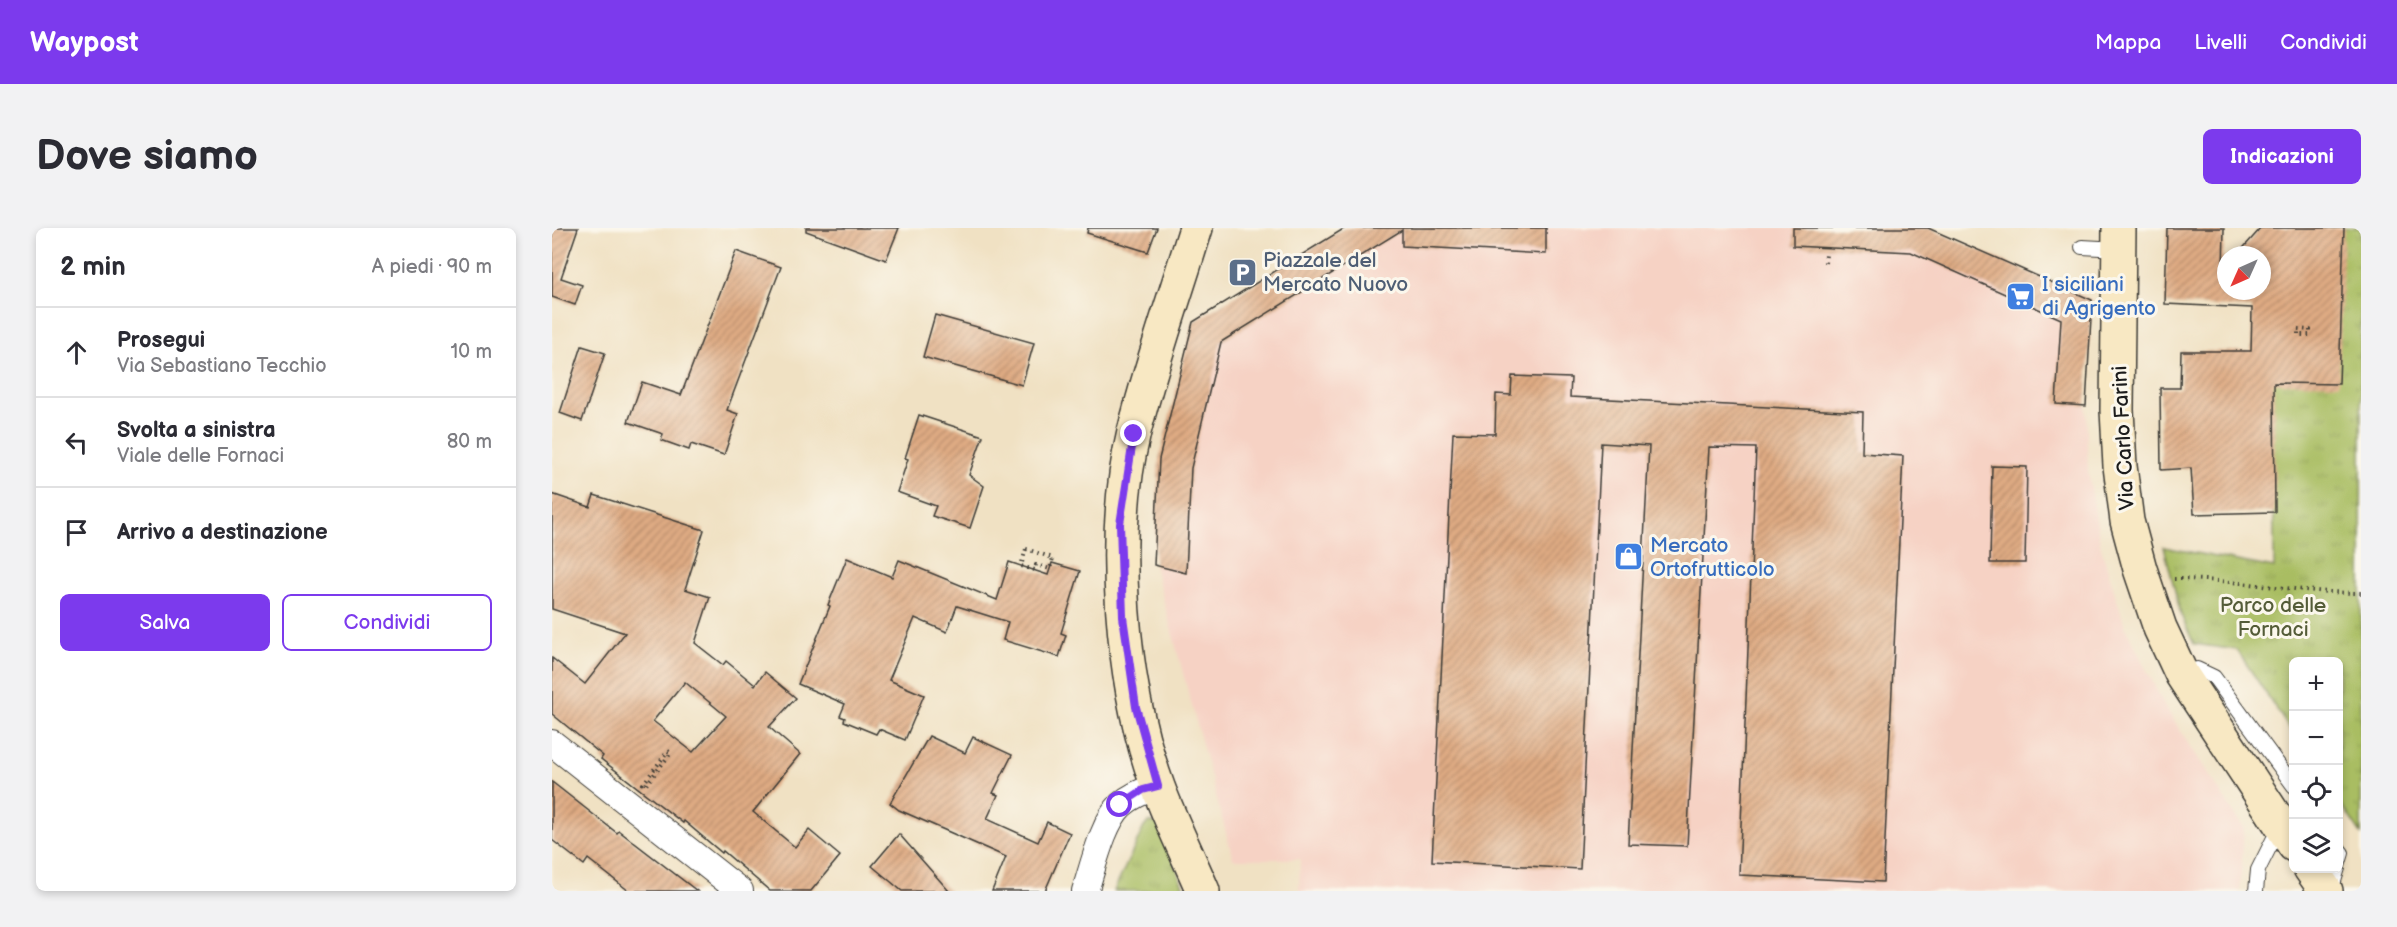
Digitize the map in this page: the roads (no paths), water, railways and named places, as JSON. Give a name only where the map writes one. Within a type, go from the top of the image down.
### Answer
[{"type":"street","points":[[1196,228],[1134,434],[1120,524],[1123,617],[1136,707],[1158,786],[1203,891]]},
{"type":"street","name":"Via Carlo Farini","points":[[2119,239],[2117,410],[2120,466],[2127,521],[2140,569],[2160,628],[2182,675],[2287,836]]},
{"type":"street","points":[[552,743],[740,891]]},
{"type":"street","points":[[1084,891],[1107,827],[1120,805],[1143,790],[1158,786]]},
{"type":"street","points":[[2314,873],[2328,891]]},
{"type":"lane","points":[[2082,247],[2119,239]]},
{"type":"lane","points":[[2182,675],[2197,669],[2214,677],[2289,779]]},
{"type":"lane","name":"Via Carlo Farini","points":[[2256,891],[2258,870],[2287,836]]},
{"type":"lane","points":[[2328,891],[2336,873]]},
{"type":"place","name":"Piazzale del Mercato Nuovo","points":[[1242,272]]},
{"type":"place","name":"I siciliani di Agrigento","points":[[2021,296]]},
{"type":"place","name":"Mercato Ortofrutticolo","points":[[1629,557]]},
{"type":"park label","name":"Parco delle Fornaci","points":[[2273,617]]}]
